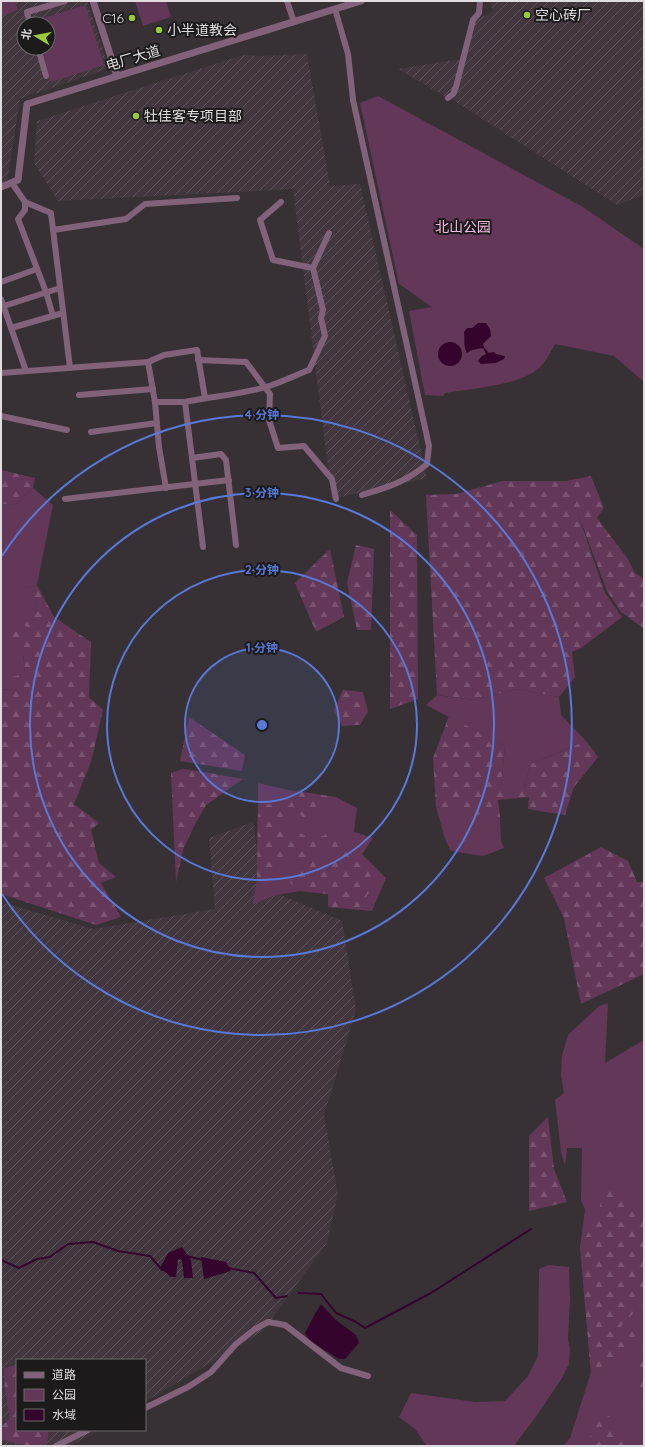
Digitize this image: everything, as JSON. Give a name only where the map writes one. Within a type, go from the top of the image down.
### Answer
[{"type":"street","points":[[28,16],[27,12],[65,1]]},
{"type":"street","points":[[94,1],[117,76]]},
{"type":"street","points":[[287,1],[294,22]]},
{"type":"street","name":"电厂大道","points":[[12,183],[18,180],[27,104],[361,1]]},
{"type":"street","points":[[448,98],[453,94],[456,87],[472,20],[479,14],[480,1]]},
{"type":"street","points":[[335,9],[348,54],[355,108],[429,446],[427,464],[414,475],[390,487],[362,495]]},
{"type":"street","points":[[40,56],[46,76]]},
{"type":"street","points":[[1,187],[12,183],[25,202],[51,214],[70,368]]},
{"type":"street","points":[[53,230],[126,219],[145,204],[237,198]]},
{"type":"street","points":[[25,202],[25,210],[18,219],[46,292],[53,316]]},
{"type":"street","points":[[281,202],[260,220],[273,260],[314,268]]},
{"type":"street","points":[[155,402],[186,402],[239,394],[265,387],[310,370],[325,336],[321,318],[323,310],[314,268],[329,233]]},
{"type":"street","points":[[1,282],[37,269]]},
{"type":"street","points":[[4,306],[60,288]]},
{"type":"street","points":[[1,299],[26,371]]},
{"type":"street","points":[[11,328],[63,313]]},
{"type":"street","points":[[1,373],[148,362],[164,355],[197,350],[205,398]]},
{"type":"street","points":[[198,360],[246,362],[270,394],[269,420],[278,448],[304,446],[332,479],[336,499]]},
{"type":"street","points":[[148,362],[155,402],[159,447],[166,488]]},
{"type":"street","points":[[79,395],[153,389]]},
{"type":"street","points":[[186,402],[203,547]]},
{"type":"street","points":[[1,416],[67,430]]},
{"type":"street","points":[[91,432],[157,423]]},
{"type":"street","points":[[192,458],[221,454],[226,460],[236,545]]},
{"type":"street","points":[[65,499],[229,480]]},
{"type":"street","points":[[146,1408],[188,1387],[211,1372],[236,1344],[255,1329],[268,1322],[285,1325],[341,1368],[368,1376]]},
{"type":"street","points":[[56,1446],[86,1431]]},
{"type":"shaded area","points":[[1,1],[87,1],[109,68],[20,99],[7,182],[1,184]]},
{"type":"shaded area","points":[[490,1],[644,1],[644,195],[617,205],[453,100],[475,20],[493,12]]},
{"type":"shaded area","points":[[307,54],[330,186],[360,184],[427,478],[332,499],[293,189],[58,201],[34,163],[37,121],[243,55],[261,56]]},
{"type":"shaded area","points":[[460,59],[454,89],[446,97],[398,69]]},
{"type":"shaded area","points":[[253,822],[262,887],[342,921],[356,1010],[324,1115],[338,1194],[327,1243],[262,1332],[146,1401],[146,1359],[16,1359],[16,1431],[96,1431],[71,1446],[1,1446],[1,902],[93,929],[215,909],[209,838]]},
{"type":"green space","points":[[1,1],[15,1],[18,10],[1,16]]},
{"type":"green space","points":[[135,1],[166,1],[171,17],[143,26]]},
{"type":"green space","points":[[85,5],[104,65],[51,82],[43,56],[56,56],[56,16],[51,16]]},
{"type":"green space","name":"北山公园","points":[[378,96],[583,207],[644,249],[644,382],[614,356],[555,344],[542,365],[534,372],[524,377],[497,385],[445,393],[443,396],[425,395],[409,311],[432,307],[399,284],[360,103]]},
{"type":"green space","points":[[1,470],[35,478],[33,488],[15,505],[1,504]]},
{"type":"green space","points":[[591,476],[604,508],[597,518],[628,559],[635,573],[644,579],[644,633],[642,627],[621,612],[607,591],[577,511],[605,593],[622,617],[581,648],[572,652],[575,677],[559,697],[517,689],[474,700],[437,695],[426,495],[456,494],[503,481],[566,481]]},
{"type":"green space","points":[[33,488],[53,505],[37,585],[28,588],[37,599],[35,613],[27,627],[23,653],[25,673],[14,689],[1,690],[1,504],[15,505]]},
{"type":"green space","points":[[390,510],[417,535],[418,699],[390,709]]},
{"type":"green space","points":[[356,545],[374,549],[371,630],[357,630],[347,583]]},
{"type":"green space","points":[[330,549],[344,617],[316,632],[295,583]]},
{"type":"green space","points":[[37,585],[54,617],[91,642],[89,697],[103,710],[91,762],[74,804],[99,823],[91,830],[99,863],[116,877],[101,883],[121,917],[96,925],[1,894],[1,690],[14,689],[12,677],[25,673],[23,653],[9,647],[11,631],[26,627],[20,618],[35,612],[37,599],[27,600],[28,588]]},
{"type":"green space","points":[[517,689],[559,697],[561,715],[586,741],[531,764],[524,787],[501,787],[505,746],[426,705],[437,695],[474,700]]},
{"type":"green space","points":[[343,690],[363,692],[368,711],[360,725],[342,726],[334,710]]},
{"type":"green space","points":[[449,716],[505,746],[501,787],[524,787],[531,764],[586,741],[598,757],[574,787],[565,815],[528,809],[529,797],[498,800],[500,817],[458,812],[436,807],[433,758]]},
{"type":"green space","points":[[189,717],[245,755],[242,771],[180,761]]},
{"type":"green space","points":[[183,769],[243,779],[206,805],[183,850],[176,882],[171,773]]},
{"type":"green space","points":[[258,783],[315,796],[336,797],[357,808],[354,832],[373,838],[362,854],[386,878],[372,911],[328,907],[328,894],[300,891],[276,895],[253,904],[257,879]]},
{"type":"green space","points":[[297,791],[336,797],[331,808],[314,813],[329,823],[307,820],[289,807],[294,819],[279,832],[298,832],[314,840],[333,831],[349,845],[311,854],[317,863],[341,851],[368,860],[372,888],[358,909],[328,907],[328,894],[300,891],[288,881],[297,861],[284,850],[285,870],[257,879],[258,814],[267,804],[289,806]]},
{"type":"green space","points":[[436,807],[500,817],[501,841],[504,848],[483,856],[451,851],[445,839]]},
{"type":"green space","points":[[601,847],[628,861],[637,882],[644,882],[644,974],[581,1004],[564,918],[544,878]]},
{"type":"green space","points":[[608,1003],[605,1063],[644,1040],[644,1446],[563,1446],[570,1438],[599,1347],[580,1247],[585,1210],[581,1200],[582,1148],[567,1148],[565,1166],[561,1152],[555,1100],[564,1093],[561,1075],[562,1055],[568,1035],[599,1006]]},
{"type":"green space","points":[[548,1117],[554,1169],[567,1202],[529,1211],[529,1136]]},
{"type":"green space","points":[[604,1179],[623,1192],[644,1215],[644,1278],[641,1305],[617,1331],[644,1330],[644,1333],[591,1375],[580,1247],[599,1214]]},
{"type":"green space","points":[[549,1265],[569,1267],[570,1298],[568,1339],[570,1349],[569,1364],[562,1378],[514,1446],[427,1446],[415,1429],[399,1417],[411,1393],[475,1402],[505,1401],[528,1376],[538,1356],[539,1269]]},
{"type":"green space","points":[[644,1345],[644,1408],[633,1360]]},
{"type":"green space","points":[[16,1365],[16,1431],[49,1431],[47,1444],[24,1445],[1,1439],[1,1427],[10,1418],[5,1390],[4,1368]]},
{"type":"green space","points":[[609,1416],[621,1430],[628,1446],[585,1446],[598,1422]]},
{"type":"water","points":[[478,323],[486,323],[490,329],[491,336],[483,344],[484,347],[489,353],[494,352],[505,356],[504,359],[496,363],[481,364],[478,361],[486,354],[483,348],[472,350],[467,353],[464,332],[467,328],[472,328]]},
{"type":"water","points":[[450,342],[455,343],[461,349],[461,359],[455,365],[450,366],[445,365],[439,359],[438,354],[439,349],[445,343]]},
{"type":"water","points":[[182,1247],[191,1260],[193,1278],[184,1278],[182,1260],[178,1259],[176,1277],[171,1277],[160,1268],[168,1253]]},
{"type":"water","points":[[201,1257],[226,1262],[231,1271],[204,1279]]},
{"type":"water","points":[[321,1304],[336,1320],[356,1335],[359,1343],[345,1359],[339,1359],[310,1341],[305,1333]]},
{"type":"waterway","points":[[299,1293],[321,1294],[336,1313],[365,1328],[431,1293],[531,1229]]},
{"type":"waterway","points":[[1,1260],[19,1268],[37,1259],[50,1257],[68,1244],[93,1242],[118,1251],[150,1256],[162,1270],[164,1268]]},
{"type":"waterway","points":[[186,1256],[203,1260]]},
{"type":"waterway","points":[[228,1268],[254,1273],[276,1298],[287,1296]]},
{"type":"place","name":"空心砖厂","points":[[527,15]]},
{"type":"place","name":"C16","points":[[132,18]]},
{"type":"place","name":"小半道教会","points":[[159,30]]},
{"type":"place","name":"牡佳客专项目部","points":[[136,116]]}]
